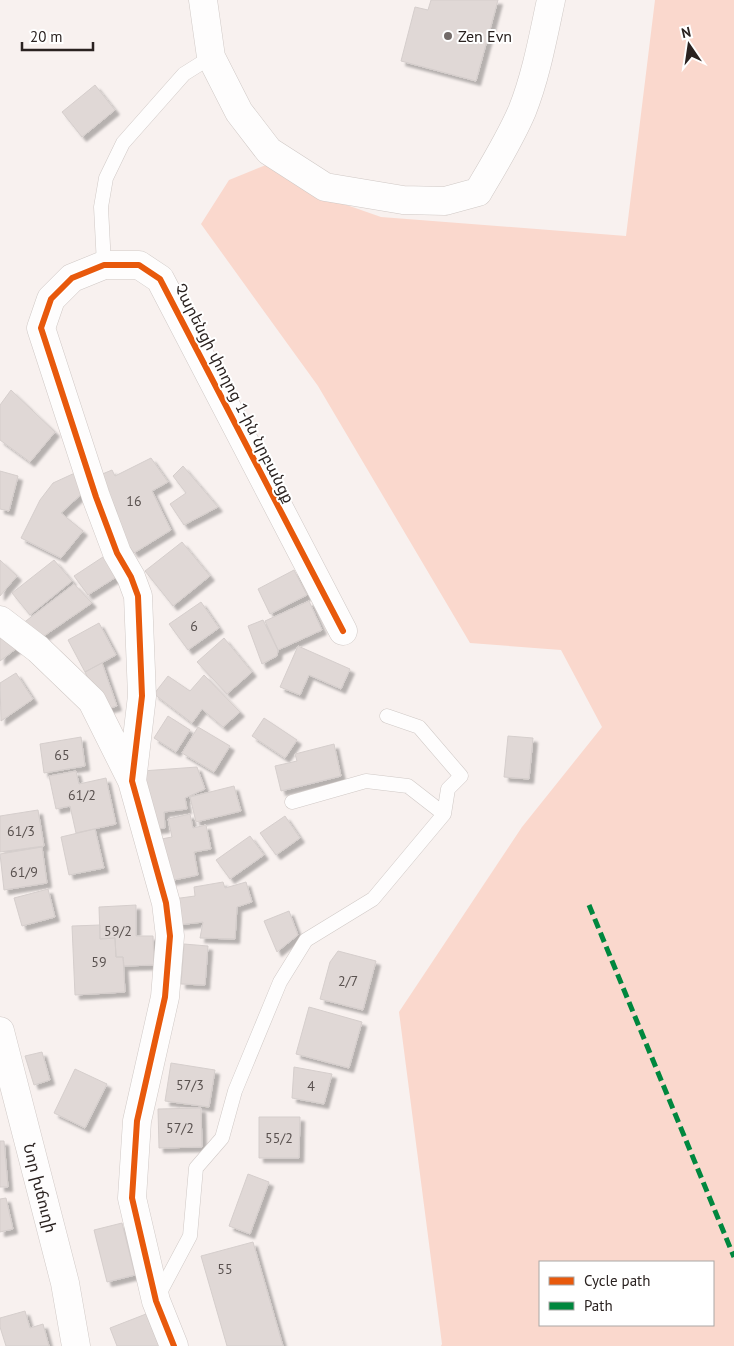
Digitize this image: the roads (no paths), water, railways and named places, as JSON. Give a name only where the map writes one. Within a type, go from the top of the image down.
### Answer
[{"type":"street","points":[[203,0],[211,56],[239,112],[270,151],[325,187],[403,200],[445,201],[478,192],[502,152],[522,110],[538,59],[551,0]]},
{"type":"street","name":"Չարենցի փողոց 1-ին նրբանցք","points":[[174,1346],[156,1301],[132,1198],[138,1121],[165,997],[170,936],[166,903],[132,781],[142,696],[138,596],[131,577],[117,552],[96,497],[41,328],[51,299],[72,278],[104,265],[139,265],[160,279],[343,631]]},
{"type":"street","points":[[0,620],[38,649],[92,702],[132,781]]},
{"type":"street","name":"Նոր խճուղի","points":[[2,1048],[65,1282],[76,1346]]},
{"type":"lane","points":[[104,265],[101,207],[106,178],[123,143],[184,74],[211,56]]},
{"type":"lane","points":[[156,1301],[190,1236],[196,1168],[222,1138],[235,1091],[280,982],[306,940],[373,899],[444,814],[448,789],[462,776],[419,727],[388,716]]},
{"type":"lane","points":[[292,802],[366,781],[408,786],[444,814]]},
{"type":"place","name":"Zen Evn","points":[[448,36]]}]
